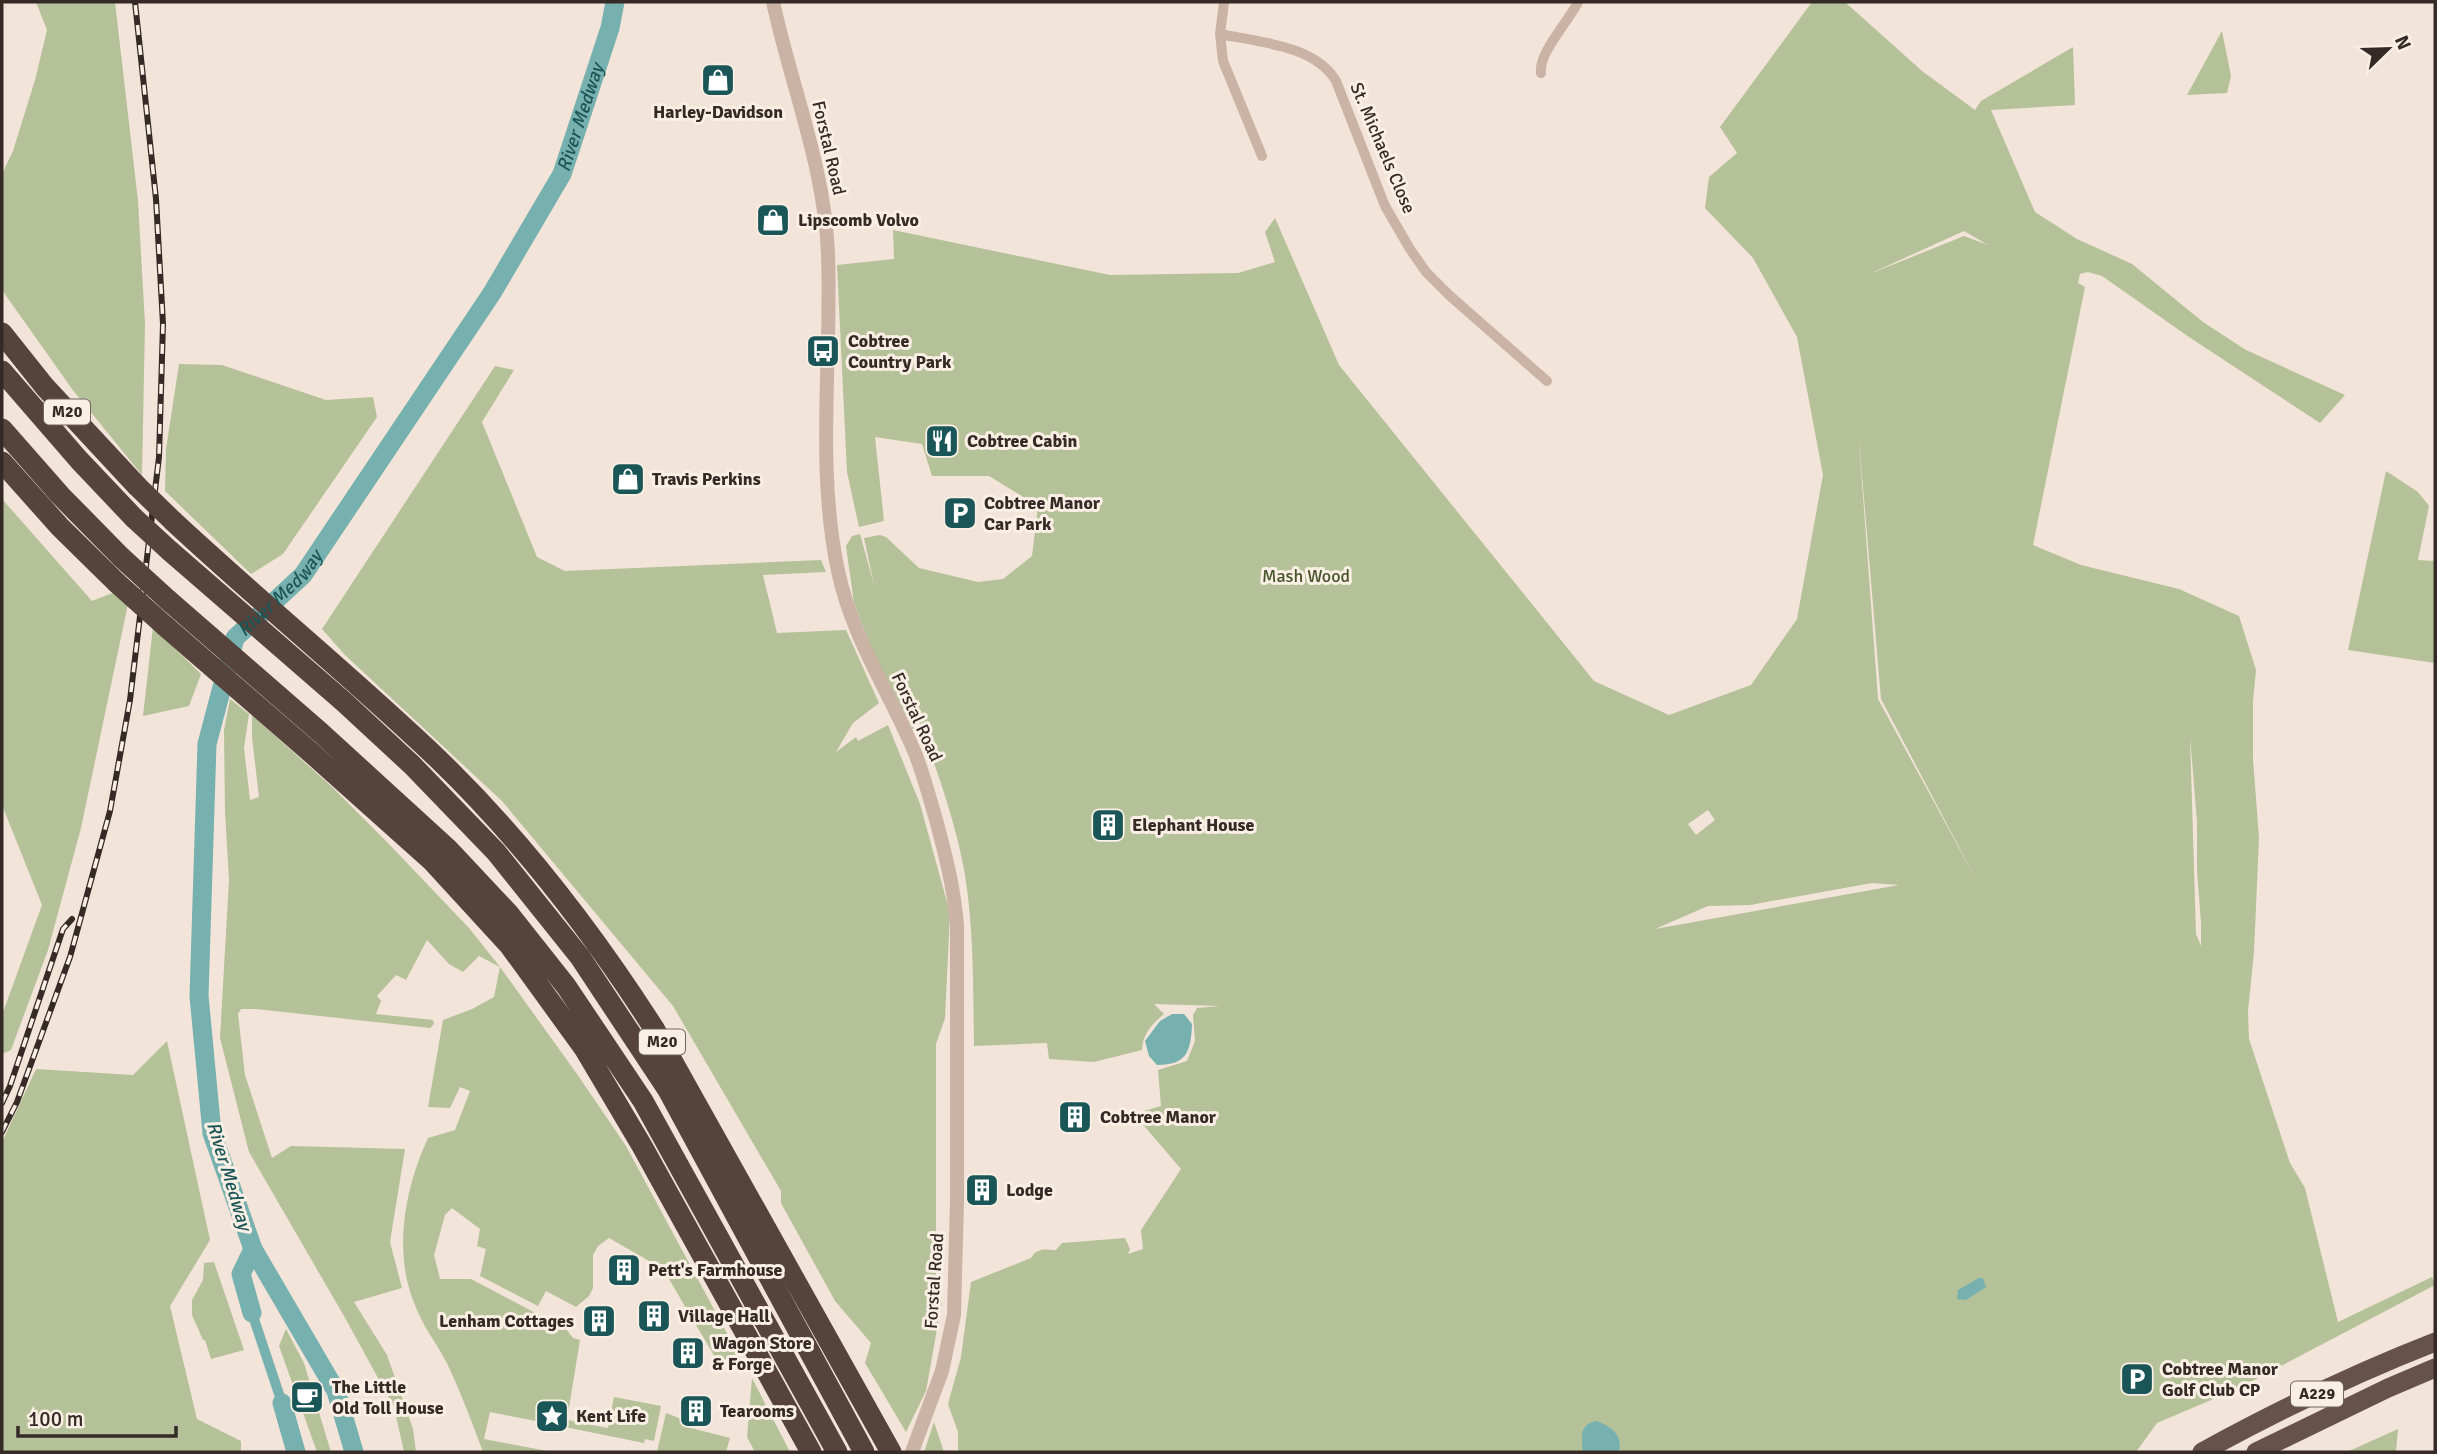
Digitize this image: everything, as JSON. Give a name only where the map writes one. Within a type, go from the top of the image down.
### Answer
[{"type":"highway","name":"M20","points":[[2,333],[45,387],[137,486],[351,694],[412,765],[496,852],[580,957],[668,1090],[864,1452]]},
{"type":"highway","name":"M20","points":[[2,371],[79,460],[134,518],[175,555],[439,760],[548,881],[623,980],[655,1030],[891,1452]]},
{"type":"highway","name":"M20","points":[[2,429],[60,495],[168,600],[191,635],[308,750],[432,861],[510,946],[584,1048],[668,1191],[811,1452]]},
{"type":"highway","name":"M20","points":[[2,462],[60,527],[117,583],[166,626],[191,635],[321,733],[448,849],[509,914],[565,986],[643,1101],[837,1452]]},
{"type":"highway","name":"A229","points":[[2202,1452],[2257,1422],[2368,1369],[2435,1342]]},
{"type":"highway","name":"A229","points":[[2256,1452],[2353,1404],[2435,1368]]},
{"type":"highway","points":[[2278,1452],[2353,1404]]},
{"type":"street","name":"Forstal Road","points":[[773,2],[808,135],[822,203],[828,253],[827,461],[829,504],[838,571],[863,648],[914,749],[955,893],[957,1201],[954,1315],[942,1371],[912,1452]]},
{"type":"street","points":[[1224,2],[1220,34],[1223,61],[1262,156]]},
{"type":"street","points":[[1541,73],[1540,66],[1545,54],[1578,2]]},
{"type":"street","name":"St. Michaels Close","points":[[1220,34],[1289,49],[1312,57],[1328,68],[1336,81],[1385,206],[1426,272],[1547,380]]},
{"type":"green space","points":[[36,2],[115,2],[138,201],[145,324],[142,475],[72,389],[2,290],[2,174],[13,151],[47,30]]},
{"type":"green space","name":"Mash Wood","points":[[1812,2],[1845,2],[1922,71],[1975,110],[1981,101],[2073,47],[2075,105],[1991,110],[2035,212],[2077,239],[2132,264],[2203,322],[2246,350],[2345,395],[2320,423],[2102,276],[2088,272],[2080,274],[2078,283],[2085,287],[2033,545],[2081,565],[2179,589],[2239,616],[2256,670],[2253,759],[2259,838],[2254,952],[2248,1011],[2249,1039],[2290,1163],[2305,1188],[2338,1322],[2432,1277],[2435,1285],[2237,1389],[2157,1423],[2136,1452],[958,1452],[958,1432],[948,1404],[961,1357],[971,1282],[1031,1258],[1038,1251],[1056,1250],[1062,1243],[1125,1238],[1130,1249],[1128,1254],[1143,1249],[1141,1230],[1181,1169],[1134,1114],[1161,1106],[1158,1070],[1187,1061],[1195,1041],[1193,1015],[1197,1008],[1220,1006],[1154,1004],[1164,1014],[1149,1029],[1142,1050],[1094,1062],[1049,1059],[1047,1043],[974,1046],[970,917],[965,875],[954,827],[940,779],[906,686],[915,734],[872,650],[854,603],[846,546],[852,536],[860,534],[874,585],[864,538],[880,535],[886,537],[919,568],[978,582],[1003,579],[1032,556],[1038,506],[989,476],[932,476],[922,444],[875,437],[884,521],[859,527],[847,472],[837,265],[894,259],[893,230],[1110,275],[1238,273],[1275,262],[1265,232],[1275,218],[1339,365],[1594,681],[1669,715],[1751,685],[1797,619],[1823,475],[1797,337],[1753,258],[1705,208],[1709,177],[1737,153],[1720,127]],"holes":[[[1964,231],[1988,245],[1964,236],[1867,275]],[[1858,428],[1881,699],[1978,883],[1878,699]],[[2190,736],[2197,822],[2201,946],[2196,934]],[[1708,810],[1715,820],[1696,835],[1688,824]],[[1872,883],[1899,885],[1655,929],[1708,906],[1750,905]]]},
{"type":"green space","points":[[2222,31],[2231,76],[2227,93],[2187,95]]},
{"type":"green space","points":[[179,364],[222,365],[326,400],[373,397],[377,417],[283,554],[251,574],[165,491],[166,449]]},
{"type":"green space","points":[[495,366],[514,370],[482,422],[537,557],[565,571],[821,560],[826,572],[763,575],[777,633],[846,630],[879,703],[853,723],[836,752],[856,737],[858,741],[888,725],[920,804],[950,913],[945,1018],[936,1044],[936,1279],[942,1301],[926,1391],[906,1432],[865,1363],[871,1343],[835,1301],[781,1203],[781,1191],[673,1006],[502,801],[345,655],[322,629]]},
{"type":"green space","points":[[2386,471],[2418,492],[2429,506],[2418,560],[2435,561],[2435,663],[2348,650]]},
{"type":"green space","points":[[2,499],[92,601],[115,592],[128,604],[81,828],[48,950],[11,1050],[2,1054],[2,1015],[42,905],[2,805]]},
{"type":"green space","points":[[153,627],[201,674],[189,706],[143,716]]},
{"type":"green space","points":[[230,699],[249,714],[244,748],[250,800],[259,797],[252,715],[332,787],[388,843],[469,928],[500,967],[479,956],[463,972],[449,964],[427,940],[406,980],[396,975],[377,996],[381,1001],[376,1014],[433,1020],[434,1024],[430,1028],[256,1009],[241,1009],[238,1014],[245,1075],[272,1158],[291,1146],[405,1149],[390,1242],[402,1288],[354,1302],[387,1355],[413,1429],[416,1452],[404,1452],[394,1407],[249,1152],[220,1038],[229,880],[224,730]]},
{"type":"green space","points":[[500,967],[626,1146],[743,1363],[715,1357],[663,1269],[609,1238],[598,1246],[593,1255],[593,1288],[589,1296],[576,1307],[546,1291],[538,1306],[480,1276],[486,1249],[477,1246],[480,1229],[452,1208],[445,1215],[434,1255],[440,1279],[471,1279],[566,1329],[573,1338],[580,1340],[567,1420],[608,1428],[614,1397],[661,1406],[654,1441],[645,1439],[644,1443],[490,1412],[484,1439],[552,1452],[483,1452],[451,1372],[421,1318],[409,1289],[403,1246],[407,1201],[413,1179],[428,1138],[455,1130],[470,1091],[460,1087],[450,1108],[428,1107],[443,1020],[494,997]]},
{"type":"green space","points":[[167,1041],[210,1240],[170,1306],[197,1419],[241,1441],[241,1452],[2,1452],[2,1142],[36,1069],[133,1075]]},
{"type":"green space","points":[[214,1262],[244,1350],[211,1359],[192,1315],[192,1300],[203,1280],[204,1263]]},
{"type":"green space","points":[[286,1329],[304,1363],[331,1452],[317,1452],[279,1346]]},
{"type":"green space","points":[[752,1378],[790,1452],[755,1452],[747,1437]]},
{"type":"green space","points":[[666,1413],[684,1420],[683,1426],[730,1438],[726,1452],[657,1452]]},
{"type":"green space","points":[[934,1422],[944,1452],[924,1452]]},
{"type":"green space","points":[[2398,1429],[2396,1452],[2347,1452]]},
{"type":"water","points":[[1172,1014],[1184,1014],[1192,1024],[1188,1049],[1181,1059],[1157,1065],[1149,1056],[1145,1041],[1160,1021]]},
{"type":"water","points":[[1983,1278],[1986,1287],[1966,1300],[1957,1299],[1958,1290]]},
{"type":"water","points":[[1596,1421],[1615,1432],[1620,1446],[1619,1452],[1583,1452],[1584,1429]]},
{"type":"waterway","name":"River Medway","points":[[354,1452],[336,1391],[253,1249],[212,1133],[199,996],[207,744],[235,638],[303,575],[492,293],[562,174],[610,28],[615,2]]},
{"type":"waterway","name":"River Medway","points":[[252,1313],[241,1274],[253,1249]]},
{"type":"waterway","name":"River Medway","points":[[252,1313],[282,1403]]},
{"type":"waterway","name":"River Medway","points":[[282,1403],[296,1452]]},
{"type":"railway","points":[[2,1132],[17,1102],[70,957],[110,811],[130,700],[159,457],[163,324],[156,199],[135,2]]},
{"type":"railway","points":[[2,1103],[63,929],[72,919]]},
{"type":"place","name":"Harley-Davidson","points":[[718,80]]},
{"type":"place","name":"Lipscomb Volvo","points":[[773,220]]},
{"type":"place","name":"Cobtree Country Park","points":[[823,351]]},
{"type":"place","name":"Cobtree Cabin","points":[[942,441]]},
{"type":"place","name":"Travis Perkins","points":[[628,479]]},
{"type":"place","name":"Cobtree Manor Car Park","points":[[960,513]]},
{"type":"place","name":"Elephant House","points":[[1108,825]]},
{"type":"place","name":"Cobtree Manor","points":[[1075,1117]]},
{"type":"place","name":"Lodge","points":[[982,1190]]},
{"type":"place","name":"Pett's Farmhouse","points":[[624,1270]]},
{"type":"place","name":"Village Hall","points":[[654,1316]]},
{"type":"place","name":"Lenham Cottages","points":[[599,1321]]},
{"type":"place","name":"Wagon Store & Forge","points":[[688,1353]]},
{"type":"place","name":"Cobtree Manor Golf Club CP","points":[[2137,1379]]},
{"type":"place","name":"The Little Old Toll House","points":[[307,1397]]},
{"type":"place","name":"Tearooms","points":[[696,1411]]},
{"type":"place","name":"Kent Life","points":[[552,1416]]}]
